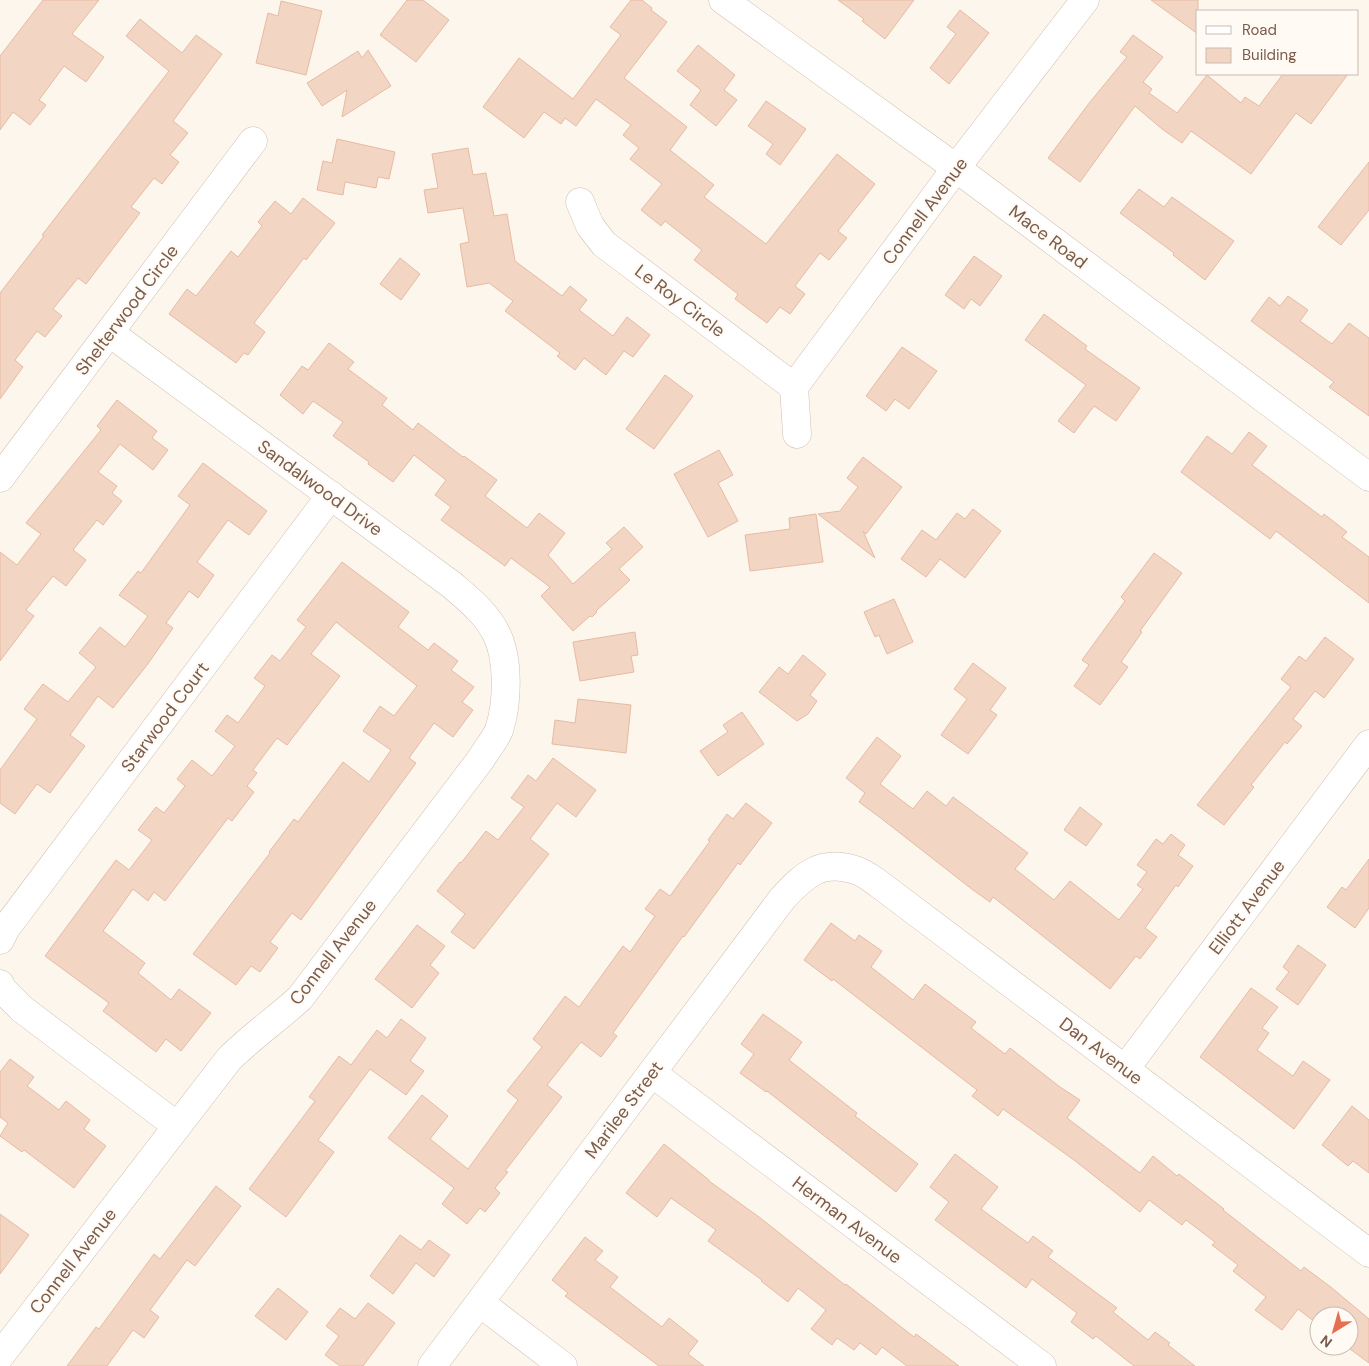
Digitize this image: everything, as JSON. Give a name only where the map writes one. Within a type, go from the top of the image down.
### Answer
[{"type":"street","name":"Mace Road","points":[[723,0],[956,168],[1369,478]]},
{"type":"street","name":"Connell Avenue","points":[[794,388],[956,168],[1085,0]]},
{"type":"street","name":"Shelterwood Circle","points":[[0,478],[253,141]]},
{"type":"street","name":"Le Roy Circle","points":[[580,202],[590,226],[604,244],[794,388]]},
{"type":"street","name":"Sandalwood Drive","points":[[110,333],[452,585],[476,607],[496,633],[505,663]]},
{"type":"street","points":[[794,388],[797,434]]},
{"type":"street","name":"Starwood Court","points":[[0,940],[6,928],[331,495]]},
{"type":"street","name":"Connell Avenue","points":[[0,1356],[228,1059],[300,998],[481,759],[498,731],[505,702],[505,663]]},
{"type":"street","name":"Elliott Avenue","points":[[1125,1069],[1369,744]]},
{"type":"street","name":"Dan Avenue","points":[[827,865],[856,870],[879,884],[1369,1253]]},
{"type":"street","name":"Marilee Street","points":[[432,1366],[782,899],[800,879],[827,865]]},
{"type":"street","points":[[0,984],[2,989],[22,1009],[177,1126]]},
{"type":"street","name":"Herman Avenue","points":[[652,1073],[1042,1366]]},
{"type":"street","points":[[480,1303],[564,1366]]},
{"type":"building","points":[[43,0],[99,0],[72,34],[104,57],[86,82],[64,66],[39,100],[46,105],[30,125],[13,112],[0,130],[0,56]]},
{"type":"building","points":[[407,0],[423,0],[449,20],[416,62],[380,35]]},
{"type":"building","points":[[631,0],[642,0],[652,8],[651,10],[667,22],[624,78],[687,127],[670,150],[714,185],[704,197],[766,244],[837,154],[875,184],[838,231],[847,238],[829,260],[820,253],[795,286],[805,294],[790,314],[780,307],[767,323],[735,299],[738,294],[694,260],[702,250],[665,221],[661,226],[641,210],[662,184],[630,159],[639,148],[623,135],[631,125],[596,99],[576,126],[565,118],[561,124],[544,112],[524,138],[483,107],[519,58],[573,99],[621,35],[610,27]]},
{"type":"building","points":[[838,0],[914,0],[885,39],[862,21],[864,19]]},
{"type":"building","points":[[1151,0],[1198,0],[1196,33]]},
{"type":"building","points":[[281,1],[322,11],[306,75],[256,63],[268,13],[278,16]]},
{"type":"building","points":[[960,10],[989,33],[949,84],[930,68],[956,34],[947,27]]},
{"type":"building","points":[[140,19],[182,53],[196,35],[222,54],[173,121],[188,133],[170,155],[179,162],[162,184],[154,178],[131,207],[140,213],[86,284],[78,278],[53,309],[62,316],[45,337],[37,331],[15,360],[23,367],[0,399],[0,293],[44,236],[42,235],[169,71],[126,36]]},
{"type":"building","points":[[1133,35],[1163,57],[1143,82],[1152,89],[1149,93],[1177,113],[1207,75],[1241,103],[1245,97],[1259,106],[1282,75],[1347,75],[1311,124],[1296,113],[1251,174],[1191,131],[1182,143],[1135,106],[1080,182],[1048,158],[1127,57],[1120,52]]},
{"type":"building","points":[[698,45],[735,75],[724,90],[737,100],[716,126],[690,105],[701,90],[677,71]]},
{"type":"building","points":[[368,50],[391,86],[342,117],[347,90],[322,106],[307,83],[358,51],[362,58]]},
{"type":"building","points":[[766,101],[806,129],[780,165],[766,154],[773,144],[748,126]]},
{"type":"building","points":[[337,139],[395,152],[389,179],[378,177],[376,188],[345,182],[343,195],[317,190],[323,161],[332,163]]},
{"type":"building","points":[[468,148],[473,175],[486,173],[494,216],[507,214],[515,261],[562,296],[570,286],[587,300],[579,310],[613,336],[627,317],[650,335],[633,357],[624,351],[606,375],[584,358],[575,370],[557,356],[560,353],[505,311],[513,301],[489,283],[467,287],[460,244],[469,242],[463,208],[428,213],[424,190],[438,188],[432,154]]},
{"type":"building","points":[[1369,162],[1369,210],[1341,245],[1318,227]]},
{"type":"building","points":[[1139,189],[1164,207],[1172,197],[1234,241],[1205,280],[1173,255],[1174,253],[1120,213]]},
{"type":"building","points":[[303,198],[335,223],[306,260],[304,258],[254,323],[265,332],[248,355],[244,353],[236,363],[169,314],[187,289],[196,296],[231,251],[238,257],[262,226],[258,222],[275,201],[291,214]]},
{"type":"building","points":[[974,256],[1002,276],[980,306],[971,299],[964,309],[945,295]]},
{"type":"building","points":[[400,258],[420,274],[401,300],[380,284]]},
{"type":"building","points":[[1288,296],[1308,310],[1300,321],[1332,344],[1349,323],[1369,338],[1369,416],[1329,387],[1334,382],[1251,321],[1269,297],[1280,306]]},
{"type":"building","points":[[1044,314],[1087,346],[1085,349],[1140,388],[1116,421],[1094,406],[1074,433],[1058,421],[1086,385],[1025,340]]},
{"type":"building","points":[[329,343],[354,362],[348,369],[387,398],[382,405],[413,430],[418,423],[497,480],[485,496],[527,528],[539,513],[565,533],[548,555],[573,584],[612,549],[606,543],[624,527],[643,547],[619,569],[630,580],[596,611],[592,617],[590,616],[573,631],[541,596],[550,587],[511,558],[505,566],[441,520],[451,507],[435,495],[446,480],[414,455],[393,482],[333,436],[343,422],[313,401],[303,414],[280,395],[302,366],[308,370]]},
{"type":"building","points":[[902,347],[937,371],[909,409],[895,399],[886,411],[866,396]]},
{"type":"building","points":[[665,375],[693,396],[654,449],[626,429]]},
{"type":"building","points":[[117,400],[157,431],[152,438],[168,450],[153,470],[120,444],[98,472],[117,486],[112,493],[122,501],[103,525],[97,520],[73,550],[86,560],[66,586],[53,576],[26,610],[34,616],[0,661],[0,552],[17,565],[41,534],[26,523],[101,430],[97,426]]},
{"type":"building","points":[[1249,432],[1267,446],[1252,465],[1322,517],[1324,514],[1347,532],[1342,537],[1369,557],[1369,603],[1276,531],[1270,539],[1181,472],[1207,436],[1232,454]]},
{"type":"building","points":[[719,450],[733,475],[718,483],[738,521],[708,537],[674,474]]},
{"type":"building","points":[[863,457],[902,487],[866,534],[863,531],[875,558],[818,514],[840,511],[858,487],[847,478]]},
{"type":"building","points":[[203,463],[267,511],[249,535],[228,520],[197,562],[214,575],[198,598],[189,591],[166,623],[173,628],[113,708],[98,696],[70,735],[85,746],[50,793],[37,784],[15,814],[0,803],[0,770],[37,719],[24,709],[43,684],[68,702],[96,667],[79,653],[100,627],[125,647],[148,616],[119,595],[138,571],[141,573],[190,505],[178,496]]},
{"type":"building","points":[[973,509],[1001,531],[965,578],[940,559],[926,577],[901,559],[922,530],[936,540],[957,513],[965,519]]},
{"type":"building","points":[[816,514],[823,562],[750,571],[745,535],[790,529],[789,518]]},
{"type":"building","points":[[1154,553],[1182,573],[1140,631],[1142,632],[1121,662],[1128,667],[1100,705],[1074,686],[1089,665],[1082,660],[1125,601],[1121,597]]},
{"type":"building","points":[[342,562],[409,612],[398,627],[428,650],[434,643],[458,661],[451,670],[474,687],[462,702],[473,710],[453,737],[434,723],[409,758],[416,763],[301,920],[292,913],[270,942],[278,948],[260,972],[251,966],[236,985],[193,954],[294,819],[298,822],[343,762],[369,782],[391,750],[363,731],[380,706],[394,716],[417,686],[336,622],[311,654],[340,676],[287,745],[277,738],[253,770],[257,773],[247,786],[254,792],[232,821],[228,818],[165,901],[154,892],[148,901],[133,889],[103,931],[145,963],[138,973],[171,1000],[179,989],[211,1013],[181,1051],[166,1039],[156,1052],[103,1011],[109,1003],[45,956],[116,860],[129,870],[152,840],[138,830],[156,807],[164,813],[185,786],[177,779],[192,760],[212,776],[235,746],[215,731],[227,715],[238,723],[265,686],[254,678],[272,655],[280,661],[306,627],[297,620]]},
{"type":"building","points":[[894,599],[913,642],[887,654],[879,635],[875,637],[864,612]]},
{"type":"building","points":[[635,632],[638,655],[631,656],[634,672],[580,681],[573,642]]},
{"type":"building","points":[[1325,637],[1354,659],[1324,698],[1315,691],[1293,719],[1302,726],[1287,744],[1285,742],[1251,785],[1254,787],[1224,825],[1197,805],[1291,687],[1281,679],[1299,656],[1306,661]]},
{"type":"building","points":[[803,655],[826,674],[810,695],[817,701],[808,714],[797,721],[759,692],[779,667],[788,674]]},
{"type":"building","points":[[973,663],[1006,688],[990,710],[997,715],[968,754],[941,735],[967,699],[954,689]]},
{"type":"building","points":[[578,699],[631,705],[626,753],[552,744],[555,720],[575,723]]},
{"type":"building","points":[[742,712],[764,744],[718,776],[700,751],[728,732],[723,725]]},
{"type":"building","points":[[877,737],[901,756],[880,784],[913,809],[927,791],[946,806],[953,797],[1028,853],[1015,869],[1054,900],[1070,881],[1119,920],[1143,889],[1137,885],[1147,872],[1137,865],[1156,839],[1163,844],[1171,834],[1185,845],[1178,855],[1193,866],[1178,887],[1176,885],[1145,928],[1157,937],[1140,959],[1136,956],[1110,989],[993,897],[990,902],[973,890],[859,802],[865,793],[846,778]]},
{"type":"building","points":[[553,758],[596,790],[576,817],[557,803],[530,839],[549,854],[474,949],[451,932],[465,914],[437,891],[486,831],[498,840],[524,807],[511,798],[528,775],[536,781]]},
{"type":"building","points":[[746,803],[772,823],[740,865],[738,863],[683,936],[613,1033],[617,1036],[601,1057],[581,1042],[547,1085],[562,1097],[505,1171],[508,1172],[495,1188],[500,1193],[485,1212],[480,1208],[467,1224],[442,1204],[454,1188],[388,1138],[422,1095],[448,1116],[430,1139],[468,1169],[518,1100],[507,1091],[542,1047],[533,1039],[565,996],[579,1007],[623,946],[630,952],[655,916],[645,909],[660,889],[670,896],[727,814],[733,819]]},
{"type":"building","points":[[1080,807],[1102,824],[1086,846],[1064,830]]},
{"type":"building","points":[[1369,859],[1369,908],[1355,928],[1327,907],[1342,887],[1346,890]]},
{"type":"building","points":[[831,923],[855,941],[859,935],[882,951],[871,967],[913,1000],[925,984],[976,1022],[971,1028],[1005,1054],[1010,1048],[1080,1100],[1067,1118],[1140,1173],[1153,1156],[1177,1176],[1179,1174],[1301,1271],[1304,1267],[1353,1306],[1309,1306],[1309,1317],[1298,1309],[1282,1330],[1255,1310],[1266,1297],[1233,1271],[1238,1265],[1212,1245],[1215,1242],[1186,1220],[1182,1225],[1149,1200],[1140,1212],[1074,1160],[1003,1109],[998,1116],[972,1096],[977,1090],[833,979],[832,981],[804,960]]},
{"type":"building","points":[[417,925],[445,946],[430,965],[439,973],[412,1008],[375,979]]},
{"type":"building","points":[[1298,945],[1326,965],[1298,1005],[1276,989],[1289,972],[1283,967]]},
{"type":"building","points":[[1251,988],[1278,1007],[1262,1028],[1269,1033],[1257,1050],[1293,1076],[1303,1061],[1330,1080],[1294,1129],[1200,1057]]},
{"type":"building","points":[[763,1014],[802,1042],[789,1060],[857,1113],[855,1116],[918,1164],[896,1192],[767,1091],[740,1073],[754,1054],[741,1044]]},
{"type":"building","points":[[401,1019],[426,1038],[410,1061],[424,1071],[406,1095],[370,1069],[318,1140],[334,1152],[286,1217],[249,1189],[315,1101],[309,1097],[339,1056],[351,1065],[377,1030],[387,1038]]},
{"type":"building","points":[[10,1059],[34,1077],[27,1086],[59,1110],[66,1101],[90,1120],[84,1129],[106,1146],[74,1188],[24,1150],[22,1152],[0,1136],[8,1123],[0,1117],[0,1072]]},
{"type":"building","points":[[1352,1106],[1369,1120],[1369,1173],[1353,1161],[1348,1166],[1322,1145]]},
{"type":"building","points":[[664,1144],[709,1181],[759,1217],[914,1337],[916,1334],[959,1366],[907,1366],[882,1347],[876,1355],[860,1343],[854,1350],[837,1338],[832,1345],[811,1329],[826,1310],[798,1288],[788,1302],[762,1280],[708,1241],[716,1230],[671,1198],[657,1217],[626,1193]]},
{"type":"building","points":[[955,1154],[998,1187],[981,1209],[1028,1243],[1033,1236],[1053,1251],[1048,1257],[1117,1308],[1113,1312],[1148,1340],[1155,1332],[1195,1366],[1134,1366],[1096,1336],[1093,1339],[1071,1322],[1077,1313],[1032,1279],[1026,1288],[935,1220],[949,1202],[930,1187]]},
{"type":"building","points":[[216,1186],[241,1206],[195,1266],[187,1260],[150,1310],[159,1317],[144,1338],[133,1330],[107,1366],[67,1366],[96,1327],[99,1329],[154,1254],[160,1259]]},
{"type":"building","points":[[0,1214],[29,1235],[0,1274]]},
{"type":"building","points":[[400,1235],[421,1250],[429,1240],[450,1255],[434,1277],[416,1263],[393,1294],[370,1276]]},
{"type":"building","points":[[585,1237],[603,1251],[595,1260],[618,1277],[610,1287],[662,1327],[669,1318],[698,1341],[688,1354],[704,1366],[659,1366],[565,1296],[568,1293],[552,1280]]},
{"type":"building","points":[[278,1288],[308,1312],[286,1340],[255,1316]]},
{"type":"building","points":[[368,1303],[395,1323],[363,1366],[340,1366],[325,1355],[339,1336],[326,1326],[340,1308],[355,1319]]},
{"type":"building","points":[[1359,1311],[1369,1319],[1369,1363],[1359,1356]]}]
